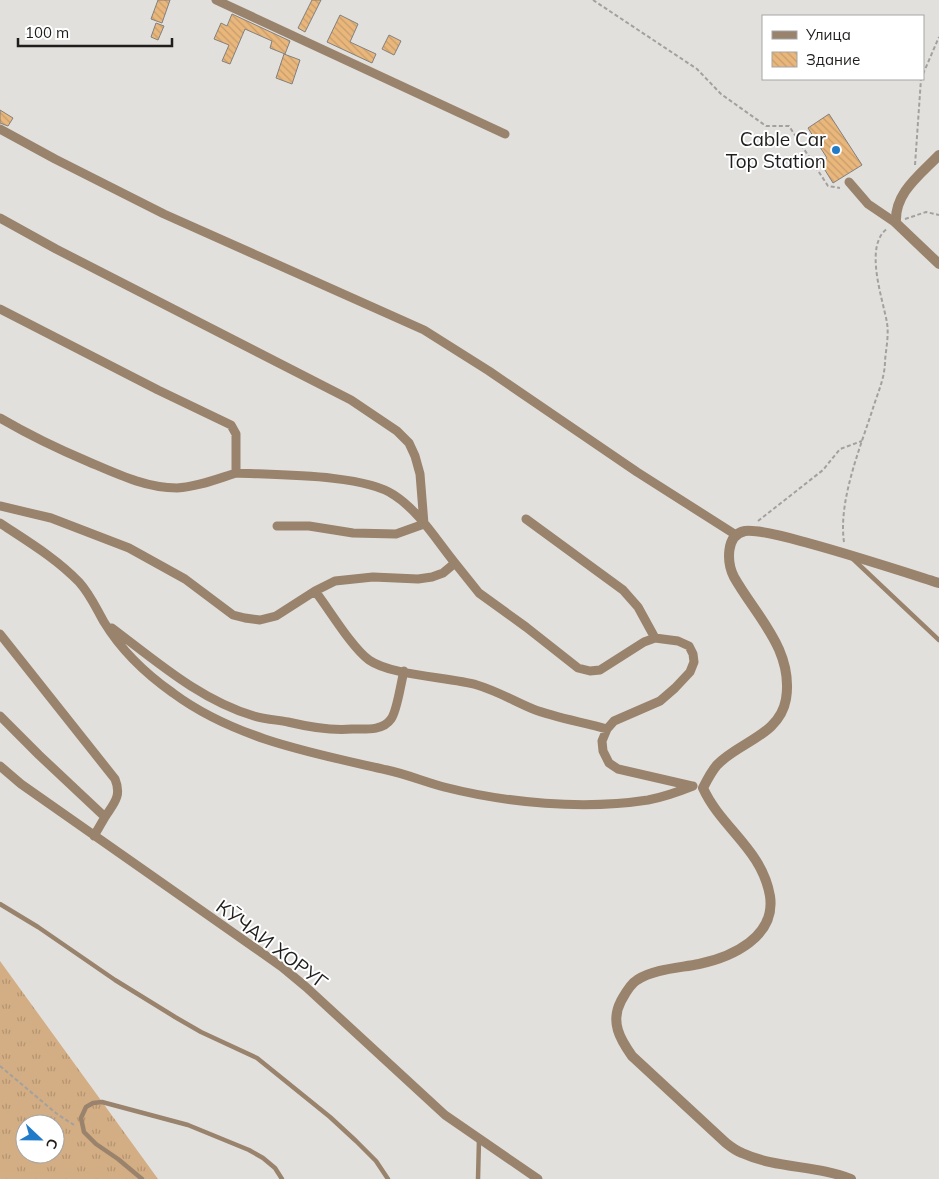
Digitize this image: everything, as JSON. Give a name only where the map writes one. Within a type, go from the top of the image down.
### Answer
[{"type":"street","points":[[216,0],[505,134]]},
{"type":"street","points":[[0,129],[48,156],[164,214],[424,330],[490,371],[637,472],[740,533],[778,535],[848,554],[939,583]]},
{"type":"street","points":[[896,223],[895,215],[903,192],[939,155]]},
{"type":"street","points":[[852,185],[868,204],[896,223],[939,264]]},
{"type":"street","points":[[0,218],[56,249],[351,400],[397,431],[409,443],[415,456],[420,474],[424,524]]},
{"type":"street","points":[[0,309],[231,425],[236,434],[236,473]]},
{"type":"street","points":[[0,418],[37,439],[119,475],[161,487],[194,486],[236,473],[320,478],[357,482],[380,487],[406,504],[479,593],[526,626],[578,668],[590,671],[600,670],[644,642],[655,638],[678,641],[688,646],[693,654],[694,662],[690,672],[660,701],[614,721],[607,729],[602,741],[603,751],[609,763],[618,769],[698,787],[750,850],[764,874],[770,897],[770,912],[766,925],[758,937],[737,951],[702,963],[650,974],[635,981],[616,1009],[616,1028],[621,1040],[632,1056],[726,1143],[742,1153],[759,1159],[840,1174],[852,1179]]},
{"type":"street","points":[[0,506],[51,518],[129,548],[185,579],[233,615],[260,620],[276,616],[315,591],[335,581],[373,577],[418,579],[432,577],[443,573],[455,563]]},
{"type":"street","points":[[526,519],[623,590],[638,607],[655,638]]},
{"type":"street","points":[[0,523],[53,559],[79,582],[95,603],[104,622],[120,645],[150,675],[194,707],[223,722],[262,738],[297,749],[400,772],[460,790],[533,802],[565,804],[619,803],[649,800],[698,787],[716,765],[766,732],[778,718],[786,701],[787,676],[782,654],[765,622],[734,575],[729,559],[730,547],[740,533]]},
{"type":"street","points":[[277,526],[309,526],[353,533],[388,534],[408,531],[424,524]]},
{"type":"street","points":[[315,591],[360,652],[370,661],[404,672],[474,684],[499,692],[542,712],[607,729]]},
{"type":"street","points":[[104,622],[167,670],[205,694],[254,716],[307,726],[349,730],[378,728],[386,724],[392,718],[404,672]]},
{"type":"street","points":[[0,634],[115,779],[118,794],[94,836]]},
{"type":"street","points":[[0,716],[105,818]]},
{"type":"street","name":"КӮЧАИ ХОРУГ","points":[[0,766],[21,784],[282,967],[439,1110],[479,1140],[538,1179]]},
{"type":"lane","points":[[848,554],[939,640]]},
{"type":"lane","points":[[0,904],[64,943],[114,980],[175,1017],[201,1032],[257,1058],[337,1123],[376,1161],[388,1179]]},
{"type":"lane","points":[[142,1179],[96,1144],[84,1132],[81,1118],[86,1107],[93,1103],[102,1102],[188,1125],[249,1150],[263,1158],[282,1179]]},
{"type":"lane","points":[[478,1179],[479,1140]]},
{"type":"path","points":[[593,0],[697,69],[721,94],[766,126],[789,126],[828,186],[852,185]]},
{"type":"path","points":[[924,72],[939,37]]},
{"type":"path","points":[[915,180],[921,80]]},
{"type":"path","points":[[848,554],[844,540],[843,515],[850,483],[885,371],[886,362],[888,325],[874,262],[878,245],[883,231],[896,223],[926,212],[939,215]]},
{"type":"path","points":[[740,533],[823,470],[840,450],[863,441]]},
{"type":"path","points":[[0,1066],[57,1114],[84,1132]]},
{"type":"green space","points":[[0,961],[158,1179],[0,1179]]},
{"type":"building","points":[[158,0],[170,0],[162,23],[151,19]]},
{"type":"building","points":[[312,0],[321,0],[305,32],[298,28]]},
{"type":"building","points":[[232,14],[290,41],[285,54],[270,48],[272,41],[245,29],[230,64],[222,61],[229,45],[214,39],[221,23],[227,26]]},
{"type":"building","points":[[340,15],[358,24],[350,42],[376,54],[372,63],[327,42]]},
{"type":"building","points":[[156,23],[164,26],[158,40],[151,37]]},
{"type":"building","points":[[389,35],[401,41],[394,55],[382,49]]},
{"type":"building","points":[[284,54],[300,60],[292,84],[276,78]]},
{"type":"building","points":[[0,110],[13,118],[8,126],[0,123]]},
{"type":"building","points":[[829,114],[862,165],[833,183],[820,162],[827,158],[808,128]]},
{"type":"place","name":"Cable Car Top Station","points":[[836,150]]}]
